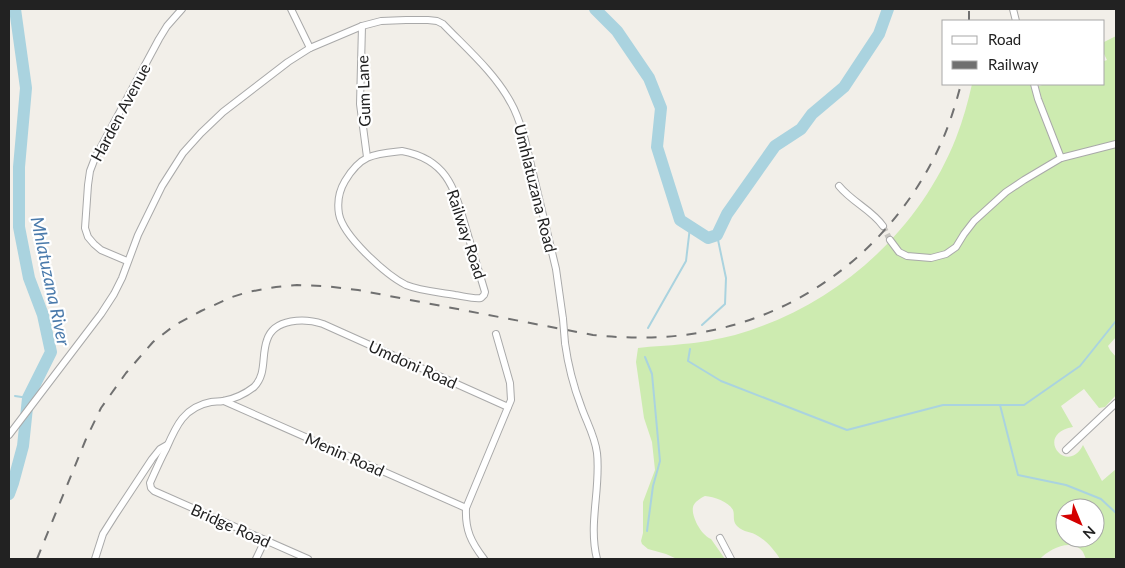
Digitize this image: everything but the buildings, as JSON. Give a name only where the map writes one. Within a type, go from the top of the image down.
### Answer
[{"type":"street","name":"Harden Avenue","points":[[127,261],[101,250],[88,237],[85,228],[90,171],[95,158],[159,39],[167,26],[182,9]]},
{"type":"street","points":[[291,9],[310,48]]},
{"type":"street","name":"Umhlatuzana Road","points":[[9,435],[101,314],[114,294],[149,210],[183,153],[201,133],[223,112],[288,62],[310,48],[362,26],[406,20],[437,21],[444,24],[498,83],[511,102],[519,119],[556,268],[565,343],[572,382],[594,437],[597,452],[593,531],[597,559]]},
{"type":"street","name":"Gum Lane","points":[[362,26],[360,104],[367,157]]},
{"type":"street","points":[[1034,85],[1061,158]]},
{"type":"street","points":[[890,240],[899,252],[907,256],[931,258],[949,253],[956,247],[974,221],[1006,192],[1036,172],[1061,158],[1116,144]]},
{"type":"street","name":"Railway Road","points":[[408,152],[424,157],[442,170],[454,189],[485,292],[481,298],[420,290],[405,284],[381,267],[353,239],[339,216],[338,197],[350,173],[367,157],[385,153],[408,152]]},
{"type":"street","points":[[839,186],[876,217],[883,226]]},
{"type":"street","name":"Umdoni Road","points":[[224,401],[247,392],[258,382],[262,373],[266,340],[269,335],[278,325],[296,321],[316,322],[508,407]]},
{"type":"street","points":[[484,559],[475,548],[469,535],[466,508],[511,400],[510,383],[496,334]]},
{"type":"street","points":[[95,559],[103,534],[152,459],[160,449],[167,445],[178,423],[192,409],[211,402],[224,401]]},
{"type":"street","name":"Menin Road","points":[[224,401],[466,508]]},
{"type":"street","points":[[1066,450],[1116,403]]},
{"type":"street","name":"Bridge Road","points":[[167,445],[150,483],[154,491],[308,559]]},
{"type":"street","points":[[720,538],[731,559]]},
{"type":"street","points":[[256,559],[265,540]]},
{"type":"green space","points":[[1116,36],[1116,337],[1108,346],[1116,357],[1116,395],[1105,407],[1099,408],[1084,389],[1061,406],[1073,427],[1061,431],[1055,437],[1054,444],[1057,451],[1069,457],[1076,454],[1083,445],[1102,481],[1116,469],[1116,559],[1086,559],[1083,552],[1078,548],[1105,548],[1105,498],[1055,498],[1055,548],[1040,559],[780,559],[761,538],[737,526],[733,510],[728,504],[716,498],[705,496],[698,500],[693,507],[695,521],[725,559],[677,559],[648,549],[642,544],[643,502],[655,470],[652,442],[644,418],[636,362],[638,348],[696,343],[735,335],[771,322],[806,306],[838,286],[868,262],[895,235],[919,205],[940,173],[956,138],[972,85],[1032,85],[1033,88],[1042,85],[1105,85],[1105,61],[1107,60],[1105,56],[1105,42]]},
{"type":"waterway","name":"Mhlatuzana River","points":[[9,494],[23,446],[28,398],[51,352],[43,315],[29,278],[19,227],[19,167],[26,88],[15,9]]},
{"type":"waterway","name":"Mhlatuzana River","points":[[595,9],[617,31],[649,78],[661,108],[657,147],[680,220],[708,238],[717,235],[727,214],[775,146],[801,129],[812,114],[844,87],[879,34],[888,9]]},
{"type":"waterway","points":[[648,328],[686,261],[690,227]]},
{"type":"waterway","points":[[702,325],[725,304],[726,278],[717,235]]},
{"type":"waterway","points":[[690,349],[688,361],[721,381],[847,430],[943,405],[1024,405],[1080,366],[1116,321]]},
{"type":"waterway","points":[[645,357],[652,374],[660,461],[653,486],[647,531]]},
{"type":"waterway","points":[[15,396],[28,398]]},
{"type":"waterway","points":[[1000,405],[1018,475],[1066,485],[1101,499],[1116,513]]},
{"type":"tunnel","points":[[883,226],[890,240]]},
{"type":"railway","points":[[969,9],[969,20]]},
{"type":"railway","points":[[37,559],[86,439],[101,408],[126,373],[153,342],[175,325],[201,311],[248,292],[297,285],[358,290],[593,335],[661,337],[684,335],[726,327],[766,314],[804,295],[839,272],[870,245],[898,214],[922,179],[945,134],[961,85]]}]
